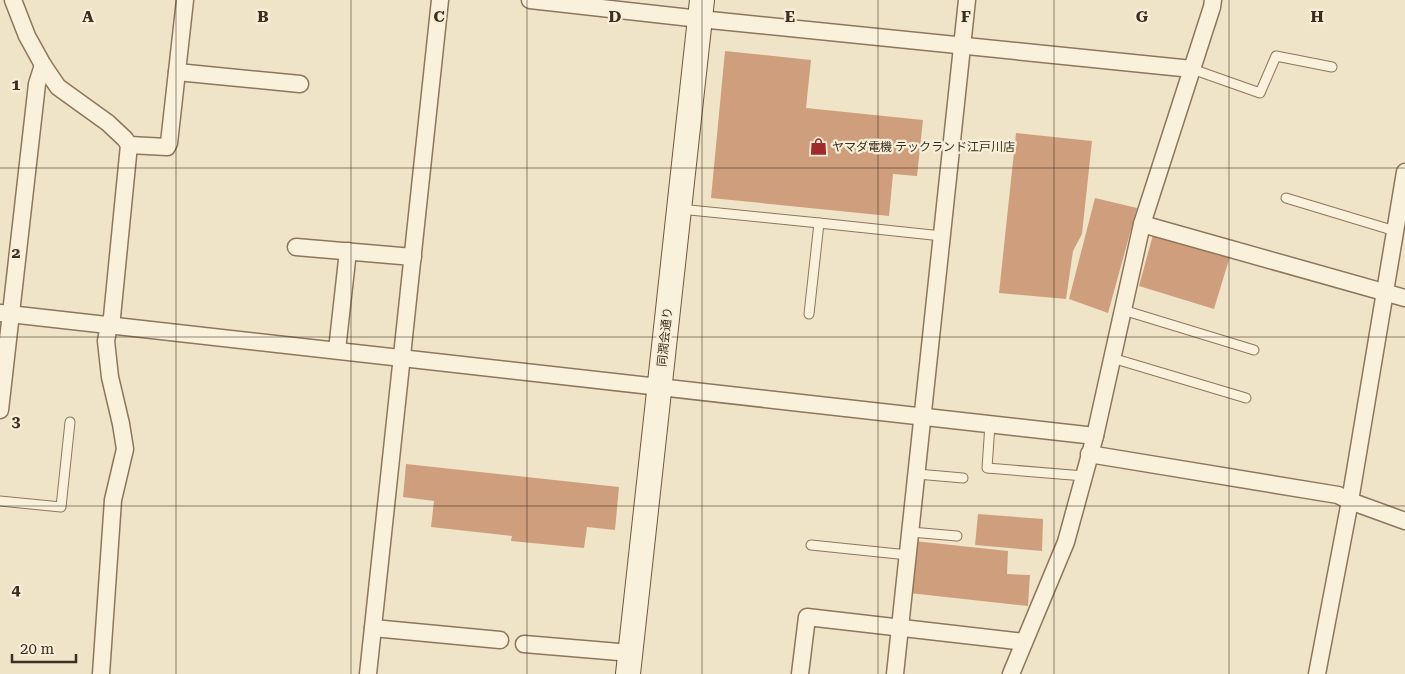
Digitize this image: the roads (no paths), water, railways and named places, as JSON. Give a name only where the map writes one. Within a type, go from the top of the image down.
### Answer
[{"type":"street","points":[[13,0],[27,36],[43,65],[60,89],[108,123],[129,145],[112,317],[106,341],[110,377],[125,449],[114,500],[101,674]]},
{"type":"street","points":[[129,145],[167,147],[169,143],[185,0]]},
{"type":"street","points":[[368,674],[440,0]]},
{"type":"street","points":[[530,0],[701,9],[962,46],[1192,69]]},
{"type":"street","points":[[896,674],[967,0]]},
{"type":"street","points":[[1014,673],[1024,642],[1066,542],[1095,436],[1142,224],[1213,0]]},
{"type":"street","name":"同潤会通り","points":[[630,664],[701,9]]},
{"type":"street","points":[[0,410],[6,313],[37,84],[43,65]]},
{"type":"street","points":[[177,72],[300,84]]},
{"type":"street","points":[[1317,674],[1350,501],[1405,172]]},
{"type":"street","points":[[1142,224],[1405,298]]},
{"type":"street","points":[[296,247],[412,257]]},
{"type":"street","points":[[338,350],[348,251]]},
{"type":"street","points":[[6,313],[1095,436]]},
{"type":"street","points":[[1089,454],[1338,495],[1405,521]]},
{"type":"street","points":[[800,674],[807,617],[1024,642]]},
{"type":"street","points":[[373,628],[500,640]]},
{"type":"street","points":[[524,644],[630,664]]},
{"type":"lane","points":[[1192,69],[1260,93],[1276,56],[1332,66]]},
{"type":"lane","points":[[1286,198],[1395,231]]},
{"type":"lane","points":[[679,209],[942,236]]},
{"type":"lane","points":[[809,314],[819,223]]},
{"type":"lane","points":[[1123,310],[1254,350]]},
{"type":"lane","points":[[1112,358],[1246,398]]},
{"type":"lane","points":[[0,501],[61,507],[70,422]]},
{"type":"lane","points":[[990,424],[987,468],[1084,476]]},
{"type":"lane","points":[[917,474],[963,478]]},
{"type":"lane","points":[[911,532],[957,536]]},
{"type":"lane","points":[[811,546],[908,555]]},
{"type":"place","name":"ヤマダ電機 テックランド江戸川店","points":[[818,147]]}]
